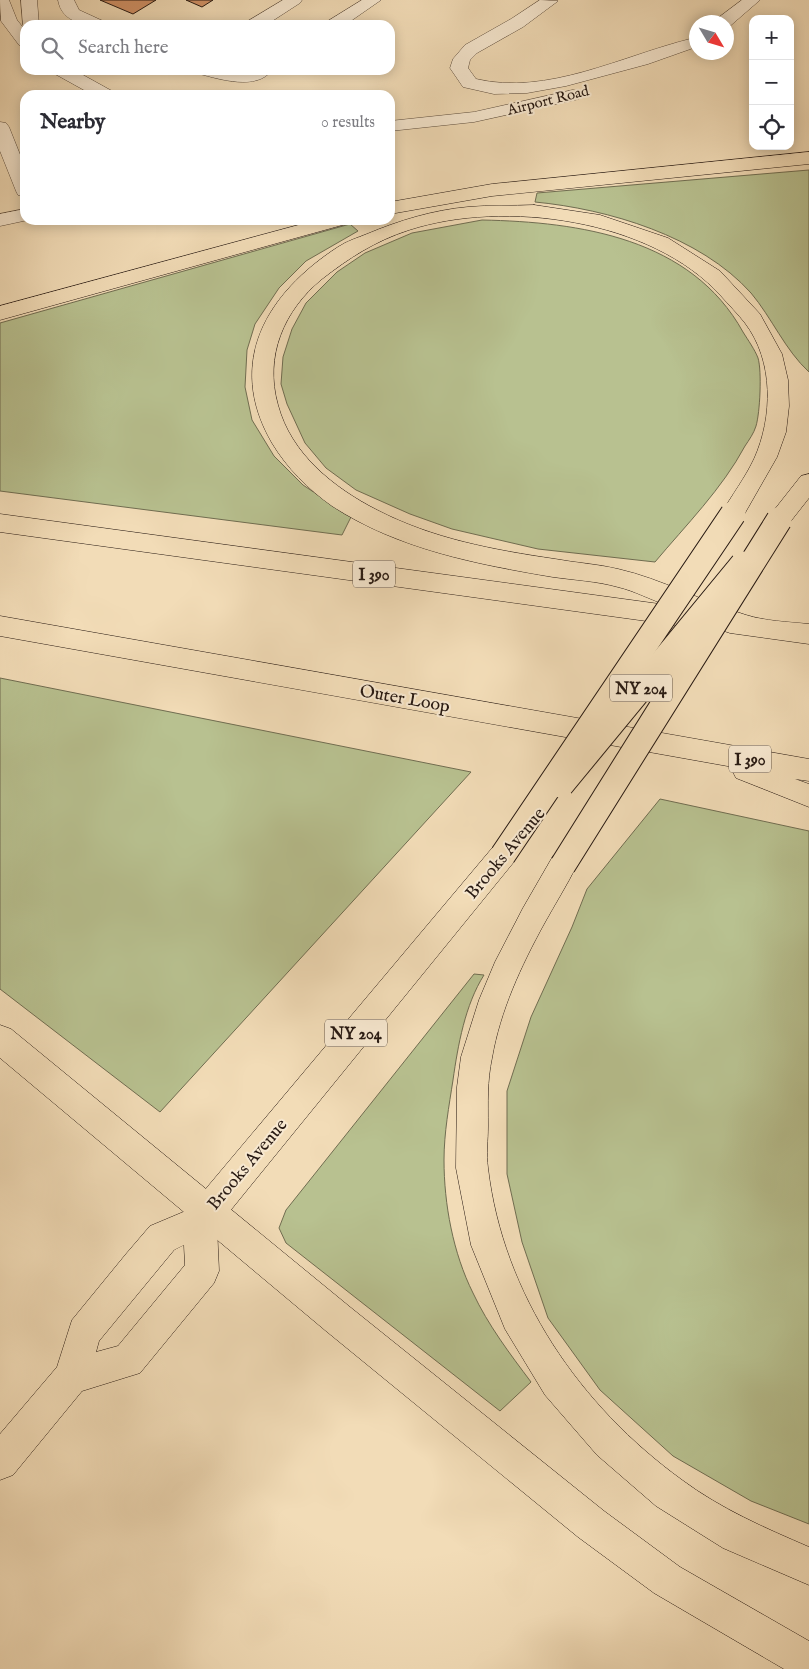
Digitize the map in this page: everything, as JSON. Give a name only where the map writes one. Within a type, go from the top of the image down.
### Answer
[{"type":"main road","points":[[395,207],[492,190],[809,158]]},
{"type":"main road","points":[[503,856],[733,514],[762,464],[774,434],[779,404],[779,389],[773,360],[757,325],[743,304],[725,285],[690,259],[648,237],[595,221],[538,212],[463,213],[423,221],[363,242],[319,269],[283,308],[268,337],[262,364],[266,404],[277,432],[293,458],[314,480],[359,511],[424,541],[475,555],[622,579],[748,626]]},
{"type":"main road","points":[[0,313],[322,225]]},
{"type":"main road","name":"Brooks Avenue","points":[[6,1444],[72,1376],[84,1332],[138,1266],[162,1238],[204,1216],[503,856],[809,482]]},
{"type":"main road","points":[[778,520],[528,924],[501,984],[480,1045],[472,1086],[471,1147],[486,1240],[496,1272],[524,1332],[541,1362],[568,1397],[608,1442],[658,1485],[706,1518],[766,1551],[809,1566]]},
{"type":"main road","name":"I 390","points":[[0,523],[809,634]]},
{"type":"main road","name":"Outer Loop","points":[[0,626],[809,770]]},
{"type":"main road","points":[[690,749],[809,796]]},
{"type":"main road","points":[[0,1039],[204,1216],[338,1319],[598,1530],[674,1585],[809,1662]]},
{"type":"main road","name":"Brooks Avenue","points":[[72,1376],[128,1361],[179,1300],[202,1271],[204,1216]]},
{"type":"street","points":[[1,0],[9,21],[20,35]]},
{"type":"street","points":[[29,0],[31,20]]},
{"type":"street","points":[[66,0],[67,7],[73,13],[87,20]]},
{"type":"street","points":[[262,20],[294,0]]},
{"type":"street","points":[[342,20],[373,0]]},
{"type":"street","points":[[733,15],[752,0]]},
{"type":"street","points":[[550,1],[517,24],[477,44],[465,54],[459,68],[465,79],[481,87],[498,89],[548,84],[627,67],[689,44]]},
{"type":"street","name":"Airport Road","points":[[395,125],[474,117],[557,100],[616,81],[648,67],[689,45]]},
{"type":"street","points":[[70,75],[97,90]]},
{"type":"street","points":[[226,75],[238,78],[252,75]]},
{"type":"street","points":[[246,90],[255,75]]},
{"type":"street","points":[[0,127],[20,178]]},
{"type":"street","points":[[0,220],[20,216]]},
{"type":"green space","points":[[809,170],[809,372],[793,354],[751,293],[730,273],[706,256],[679,241],[622,219],[592,211],[535,202],[537,193]]},
{"type":"green space","points":[[482,220],[557,225],[594,232],[630,242],[663,256],[694,275],[721,300],[755,352],[759,364],[760,382],[759,412],[754,431],[736,462],[715,492],[655,562],[538,549],[452,529],[410,514],[356,490],[326,468],[305,443],[287,404],[281,384],[283,357],[292,329],[306,303],[337,272],[365,253],[412,233]]},
{"type":"green space","points":[[351,225],[358,231],[306,261],[279,288],[255,324],[247,350],[245,387],[252,420],[274,456],[303,485],[351,517],[342,535],[0,491],[0,323]]},
{"type":"green space","points":[[0,678],[471,772],[160,1112],[0,989]]},
{"type":"green space","points":[[660,799],[809,831],[809,1524],[751,1501],[673,1456],[600,1390],[548,1318],[522,1242],[507,1174],[507,1091],[531,1017],[587,889]]},
{"type":"green space","points":[[474,974],[484,975],[467,1012],[457,1053],[448,1110],[444,1150],[444,1177],[451,1228],[466,1278],[492,1328],[531,1382],[500,1411],[286,1243],[279,1228],[286,1210]]},
{"type":"building","points":[[100,0],[156,0],[133,14]]},
{"type":"building","points":[[186,0],[213,0],[202,7]]}]
